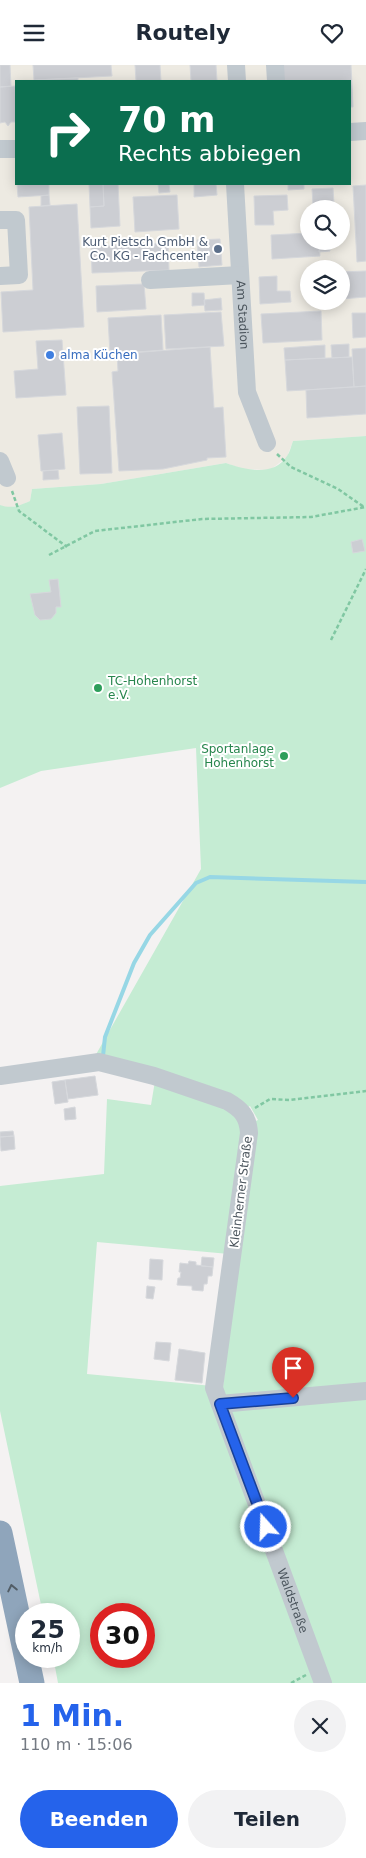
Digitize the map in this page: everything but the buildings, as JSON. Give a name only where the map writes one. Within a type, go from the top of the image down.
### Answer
[{"type":"highway","points":[[0,1533],[32,1683]]},
{"type":"street","points":[[236,65],[237,80]]},
{"type":"street","points":[[275,65],[276,80]]},
{"type":"street","points":[[351,132],[366,131]]},
{"type":"street","points":[[0,149],[15,149]]},
{"type":"street","name":"Am Stadion","points":[[235,185],[247,392],[267,443]]},
{"type":"street","points":[[0,220],[16,220],[26,275],[0,276]]},
{"type":"street","points":[[150,280],[240,275]]},
{"type":"street","points":[[0,461],[7,478]]},
{"type":"street","points":[[0,1076],[99,1062],[154,1076],[227,1101],[245,1114]]},
{"type":"street","name":"Kleinherner Straße","points":[[220,1404],[214,1388],[249,1133],[245,1114]]},
{"type":"street","points":[[220,1404],[366,1391]]},
{"type":"street","name":"Waldstraße","points":[[220,1404],[323,1683]]},
{"type":"path","points":[[267,443],[291,467],[338,489],[365,507]]},
{"type":"path","points":[[7,478],[19,511],[67,547]]},
{"type":"path","points":[[49,555],[95,531],[202,519],[311,517],[365,507]]},
{"type":"path","points":[[332,640],[366,569]]},
{"type":"path","points":[[245,1114],[270,1099],[290,1100],[366,1091]]},
{"type":"shaded area","points":[[0,65],[366,65],[366,436],[293,441],[287,457],[270,470],[242,469],[226,463],[101,484],[32,489],[30,501],[7,508],[0,505]]},
{"type":"green space","points":[[366,436],[366,1683],[58,1683],[55,1668],[80,1668],[80,1603],[41,1603],[0,1411],[0,1186],[104,1174],[107,1099],[151,1105],[155,1081],[206,1096],[230,1107],[240,1121],[244,1139],[229,1254],[97,1242],[87,1374],[223,1387],[248,1174],[251,1123],[258,1120],[250,1106],[245,1109],[236,1100],[156,1073],[94,1058],[201,869],[196,748],[41,771],[0,788],[0,505],[8,507],[30,501],[32,489],[101,484],[226,463],[242,468],[267,469],[281,463],[288,454],[293,441]]},
{"type":"waterway","points":[[103,1056],[105,1037],[134,963],[150,935],[196,883],[210,877],[366,882]]},
{"type":"place","name":"Kurt Pietsch GmbH & Co. KG - Fachcenter","points":[[218,249]]},
{"type":"place","name":"alma Küchen","points":[[50,355]]},
{"type":"place","name":"TC-Hohenhorst e.V.","points":[[98,688]]},
{"type":"place","name":"Sportanlage Hohenhorst","points":[[284,756]]},
{"type":"route","points":[[266,1527],[220,1404],[293,1398]]}]
